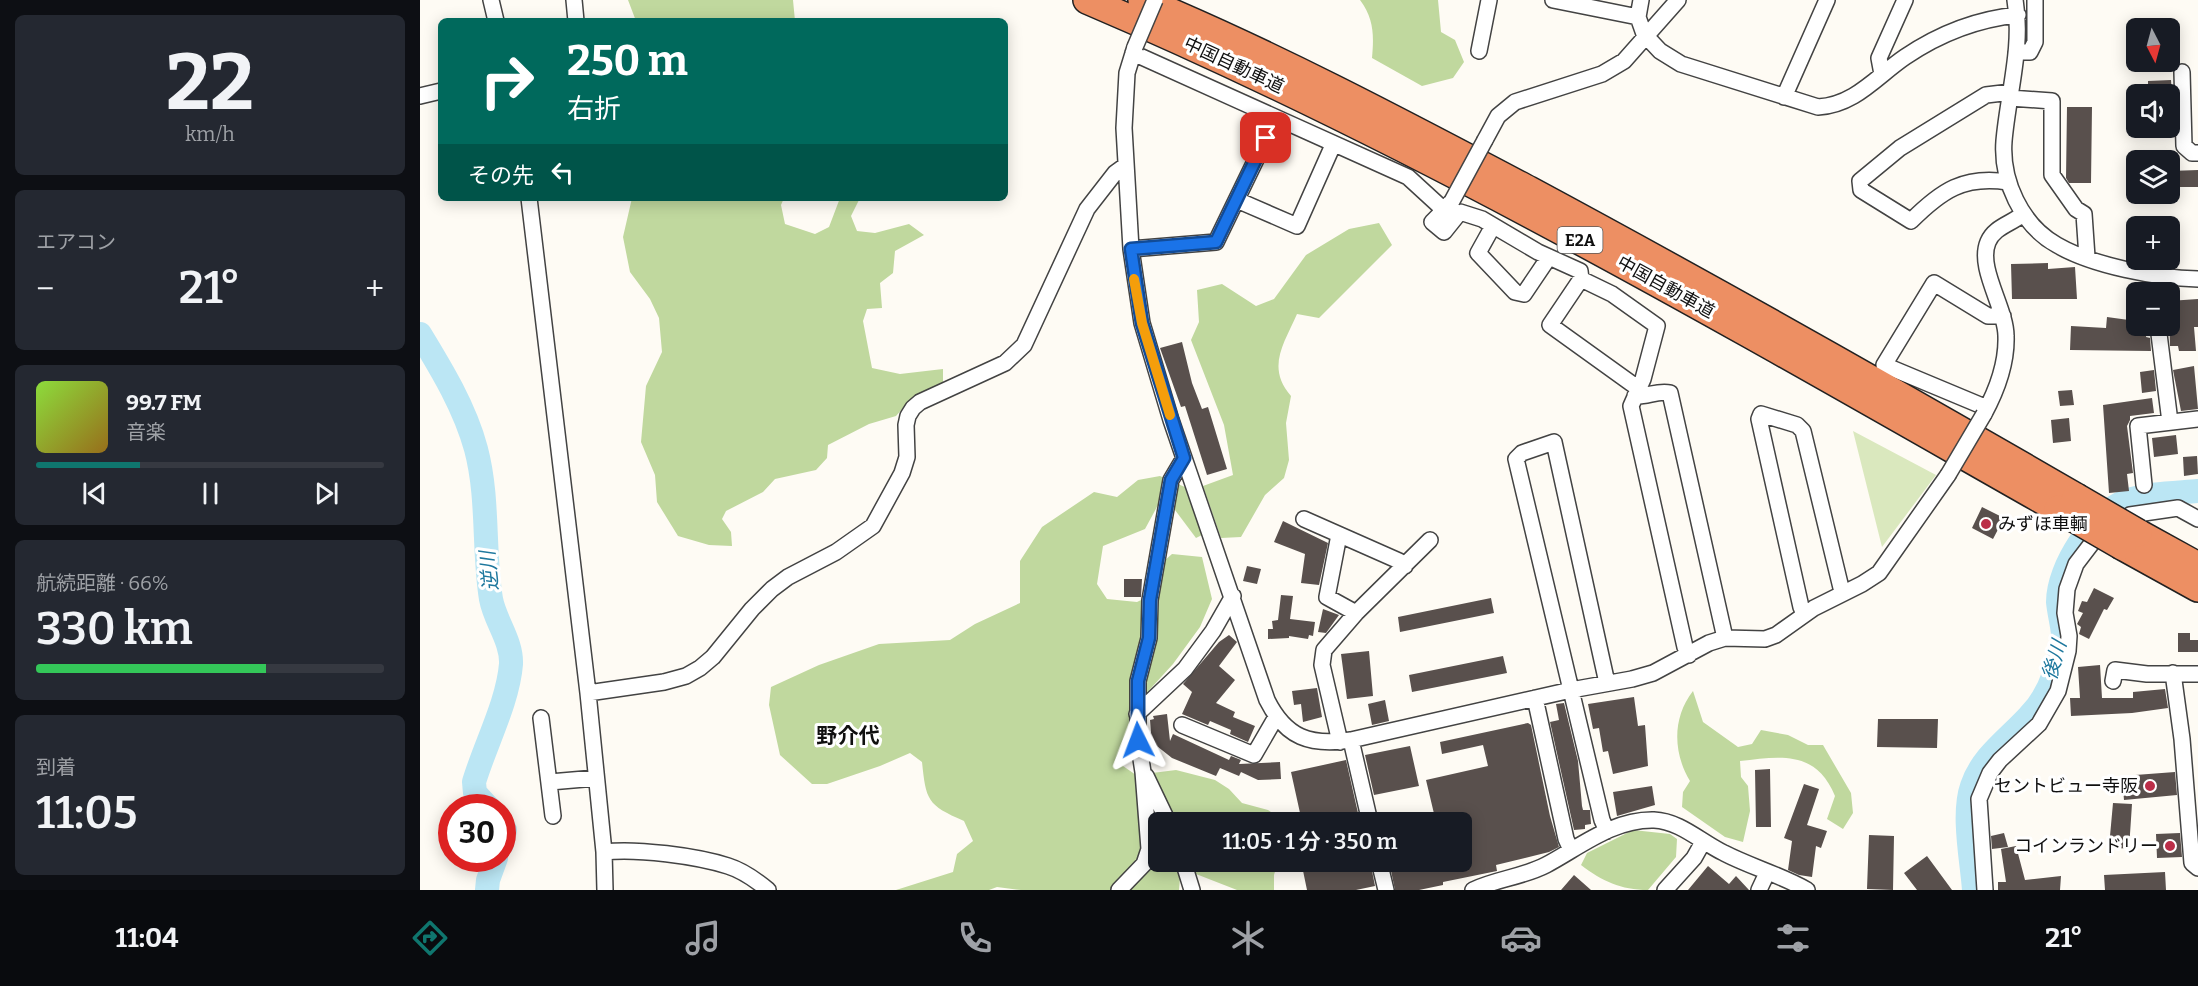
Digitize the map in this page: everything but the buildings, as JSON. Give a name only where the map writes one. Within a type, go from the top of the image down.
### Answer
[{"type":"highway","name":"中国自動車道","points":[[1087,0],[1264,78],[1474,184],[2067,503]]},
{"type":"highway","name":"中国自動車道","points":[[1142,0],[1337,91],[1504,177],[1767,320],[2130,540],[2198,588]]},
{"type":"highway","name":"中国自動車道","points":[[2130,540],[2198,566]]},
{"type":"street","points":[[491,0],[495,18]]},
{"type":"street","points":[[574,0],[576,18]]},
{"type":"street","points":[[1155,0],[1127,73],[1124,103],[1131,249],[1142,323],[1184,458],[1257,671],[1276,717],[1291,732],[1304,739],[1323,743],[1346,741],[1653,673],[1709,642],[1725,638],[1765,639],[1776,635],[1804,614],[1879,573],[1948,475],[2000,380],[2007,334],[1985,262],[1987,243],[1995,231],[2023,214]]},
{"type":"street","points":[[1479,51],[1489,0]]},
{"type":"street","points":[[1553,0],[1638,17]]},
{"type":"street","points":[[1641,0],[1639,24],[1660,51],[1681,64],[1714,72],[1784,97],[1818,106],[1834,106],[1849,100],[1882,74],[1931,41],[1996,17],[2016,7],[2016,51],[2004,142],[2004,161],[2008,183],[2023,214],[2057,246],[2155,276],[2198,279]]},
{"type":"street","points":[[1678,0],[1648,37],[1624,61],[1602,74],[1515,102],[1498,116],[1448,205],[1432,222],[1444,232],[1460,212],[1493,226],[1549,257],[1580,271],[1581,279],[1550,325],[1637,393],[1644,396],[1661,391],[1670,393],[1725,638]]},
{"type":"street","points":[[1784,97],[1827,0]]},
{"type":"street","points":[[1882,74],[1879,58],[1905,0]]},
{"type":"street","points":[[2016,51],[2030,52],[2035,42],[2035,0]]},
{"type":"street","points":[[1134,50],[1407,177],[1438,202],[1448,205]]},
{"type":"street","points":[[2182,72],[2184,146],[2192,153],[2198,153]]},
{"type":"street","points":[[420,96],[438,92]]},
{"type":"street","points":[[2008,183],[1976,181],[1957,186],[1936,196],[1911,221],[1861,190],[1860,181],[1900,148],[1986,95],[2010,95],[2052,101],[2052,175],[2076,209],[2084,214],[2087,257]]},
{"type":"street","points":[[1131,249],[1216,242],[1276,118]]},
{"type":"street","points":[[1237,200],[1297,225],[1334,145]]},
{"type":"street","points":[[588,693],[664,682],[686,676],[700,668],[713,657],[752,609],[772,589],[788,577],[836,552],[873,526],[904,465],[908,447],[906,425],[913,408],[920,402],[1005,363],[1024,345],[1087,208],[1115,173],[1126,165]]},
{"type":"street","points":[[530,201],[588,693],[604,852],[605,890]]},
{"type":"street","points":[[1493,226],[1478,253],[1515,292],[1524,294],[1549,257]]},
{"type":"street","points":[[2155,276],[2155,282]]},
{"type":"street","points":[[1581,279],[1612,294],[1657,326],[1631,406],[1685,647],[1689,655]]},
{"type":"street","points":[[1985,411],[1884,365],[1934,283],[1988,316],[2003,316]]},
{"type":"street","points":[[2159,336],[2170,422]]},
{"type":"street","points":[[1804,614],[1800,607],[1759,419],[1761,414],[1797,425],[1803,431],[1842,592]]},
{"type":"street","points":[[2144,486],[2138,426],[2198,419]]},
{"type":"street","points":[[1607,683],[1554,442],[1522,453],[1516,459],[1602,819],[1607,831]]},
{"type":"street","points":[[1119,890],[1144,864],[1149,849],[1137,714],[1138,681],[1149,638],[1150,600],[1171,480],[1184,458]]},
{"type":"street","points":[[1985,890],[1979,800],[1990,773],[2000,760],[2039,724],[2058,691],[2068,651],[2069,636],[2065,613],[2067,590],[2076,564],[2092,543],[2130,515],[2178,508],[2198,519]]},
{"type":"street","points":[[1304,519],[1399,561],[1404,566]]},
{"type":"street","points":[[1339,535],[1327,597],[1356,613]]},
{"type":"street","points":[[1367,812],[1322,665],[1324,650],[1356,613],[1430,540]]},
{"type":"street","points":[[1137,714],[1185,669],[1213,631],[1233,596]]},
{"type":"street","points":[[2113,681],[2115,669],[2147,674],[2198,674]]},
{"type":"street","points":[[2173,673],[2182,739],[2192,862],[2198,868]]},
{"type":"street","points":[[1535,698],[1566,839],[1571,850]]},
{"type":"street","points":[[1182,725],[1254,754],[1276,717]]},
{"type":"street","points":[[541,718],[553,816]]},
{"type":"street","points":[[1143,772],[1163,812]]},
{"type":"street","points":[[550,782],[597,778]]},
{"type":"street","points":[[1473,890],[1546,865],[1607,831],[1633,822],[1654,820],[1667,822],[1703,842],[1807,890]]},
{"type":"street","points":[[1665,890],[1694,858],[1703,842]]},
{"type":"street","points":[[604,852],[619,850],[642,852],[714,862],[745,873],[768,890]]},
{"type":"street","points":[[1186,872],[1192,890]]},
{"type":"street","points":[[1382,872],[1386,890]]},
{"type":"street","points":[[1759,890],[1767,873]]},
{"type":"green space","points":[[628,0],[793,0],[795,18],[635,18]]},
{"type":"green space","points":[[1360,0],[1438,0],[1441,32],[1455,40],[1464,62],[1453,78],[1422,86],[1372,58],[1372,28],[1365,7]]},
{"type":"green space","points":[[631,201],[783,201],[781,205],[785,224],[815,234],[829,227],[839,201],[858,201],[851,216],[857,231],[875,233],[909,224],[924,235],[895,251],[893,273],[880,283],[882,308],[867,309],[863,321],[872,368],[900,374],[943,369],[943,384],[911,399],[896,416],[869,424],[828,445],[827,458],[816,470],[775,479],[763,492],[726,511],[722,519],[731,532],[732,546],[709,545],[678,536],[657,502],[655,475],[641,442],[646,386],[662,352],[659,318],[650,299],[630,272],[623,237]]},
{"type":"green space","points":[[1379,223],[1392,245],[1319,318],[1297,314],[1283,345],[1278,365],[1284,385],[1291,396],[1286,423],[1289,460],[1284,478],[1265,495],[1241,537],[1221,538],[1203,486],[1233,475],[1224,425],[1191,340],[1199,322],[1197,290],[1222,284],[1256,306],[1274,299],[1306,255],[1349,229]]},
{"type":"green space","points":[[1853,431],[1936,475],[1882,547]]},
{"type":"green space","points":[[1160,476],[1187,488],[1204,534],[1196,538],[1172,506],[1158,505],[1145,529],[1103,546],[1097,584],[1107,599],[1137,602],[1155,593],[1164,561],[1172,554],[1202,557],[1212,599],[1200,627],[1130,716],[1123,766],[1136,775],[1176,770],[1215,780],[1229,789],[1242,803],[1271,812],[1148,812],[1148,872],[1275,872],[1274,890],[1237,890],[1196,874],[1180,878],[1179,890],[1021,890],[997,887],[989,890],[896,890],[953,872],[957,854],[973,841],[964,821],[942,810],[931,800],[925,785],[922,762],[910,753],[827,784],[812,784],[780,755],[769,705],[771,687],[819,665],[879,644],[950,640],[975,624],[1020,603],[1020,561],[1042,527],[1094,492],[1117,497],[1138,480]]},
{"type":"green space","points":[[1693,691],[1703,722],[1738,747],[1752,744],[1761,730],[1788,735],[1808,745],[1823,745],[1851,793],[1853,813],[1843,829],[1827,819],[1835,796],[1827,781],[1818,770],[1796,759],[1769,758],[1740,761],[1741,777],[1748,786],[1750,811],[1743,842],[1725,837],[1682,807],[1683,792],[1690,781],[1680,759],[1678,724],[1686,701]]},
{"type":"green space","points":[[1633,830],[1670,834],[1677,839],[1676,857],[1648,890],[1612,884],[1581,865],[1587,853]]},
{"type":"waterway","name":"逆川","points":[[420,334],[459,404],[476,449],[483,486],[491,599],[511,656],[506,693],[474,782],[476,794]]},
{"type":"waterway","name":"後川","points":[[1974,890],[1968,838],[1968,810],[1972,786],[1982,766],[1996,748],[2033,712],[2050,685],[2063,639],[2058,602],[2060,588],[2071,558],[2090,529],[2114,507],[2143,496],[2198,491]]},
{"type":"waterway","name":"逆川","points":[[487,890],[491,872]]},
{"type":"slow traffic","points":[[1134,279],[1142,323],[1170,415]]},
{"type":"place","name":"みずほ車輌","points":[[1986,524]]},
{"type":"place","name":"セントビュー寺阪","points":[[2150,786]]},
{"type":"place","name":"コインランドリー","points":[[2170,846]]},
{"type":"district","name":"野介代","points":[[848,736]]},
{"type":"route","points":[[1138,740],[1138,681],[1149,638],[1150,600],[1171,480],[1184,458],[1142,323],[1131,249],[1216,242],[1266,138]]}]
